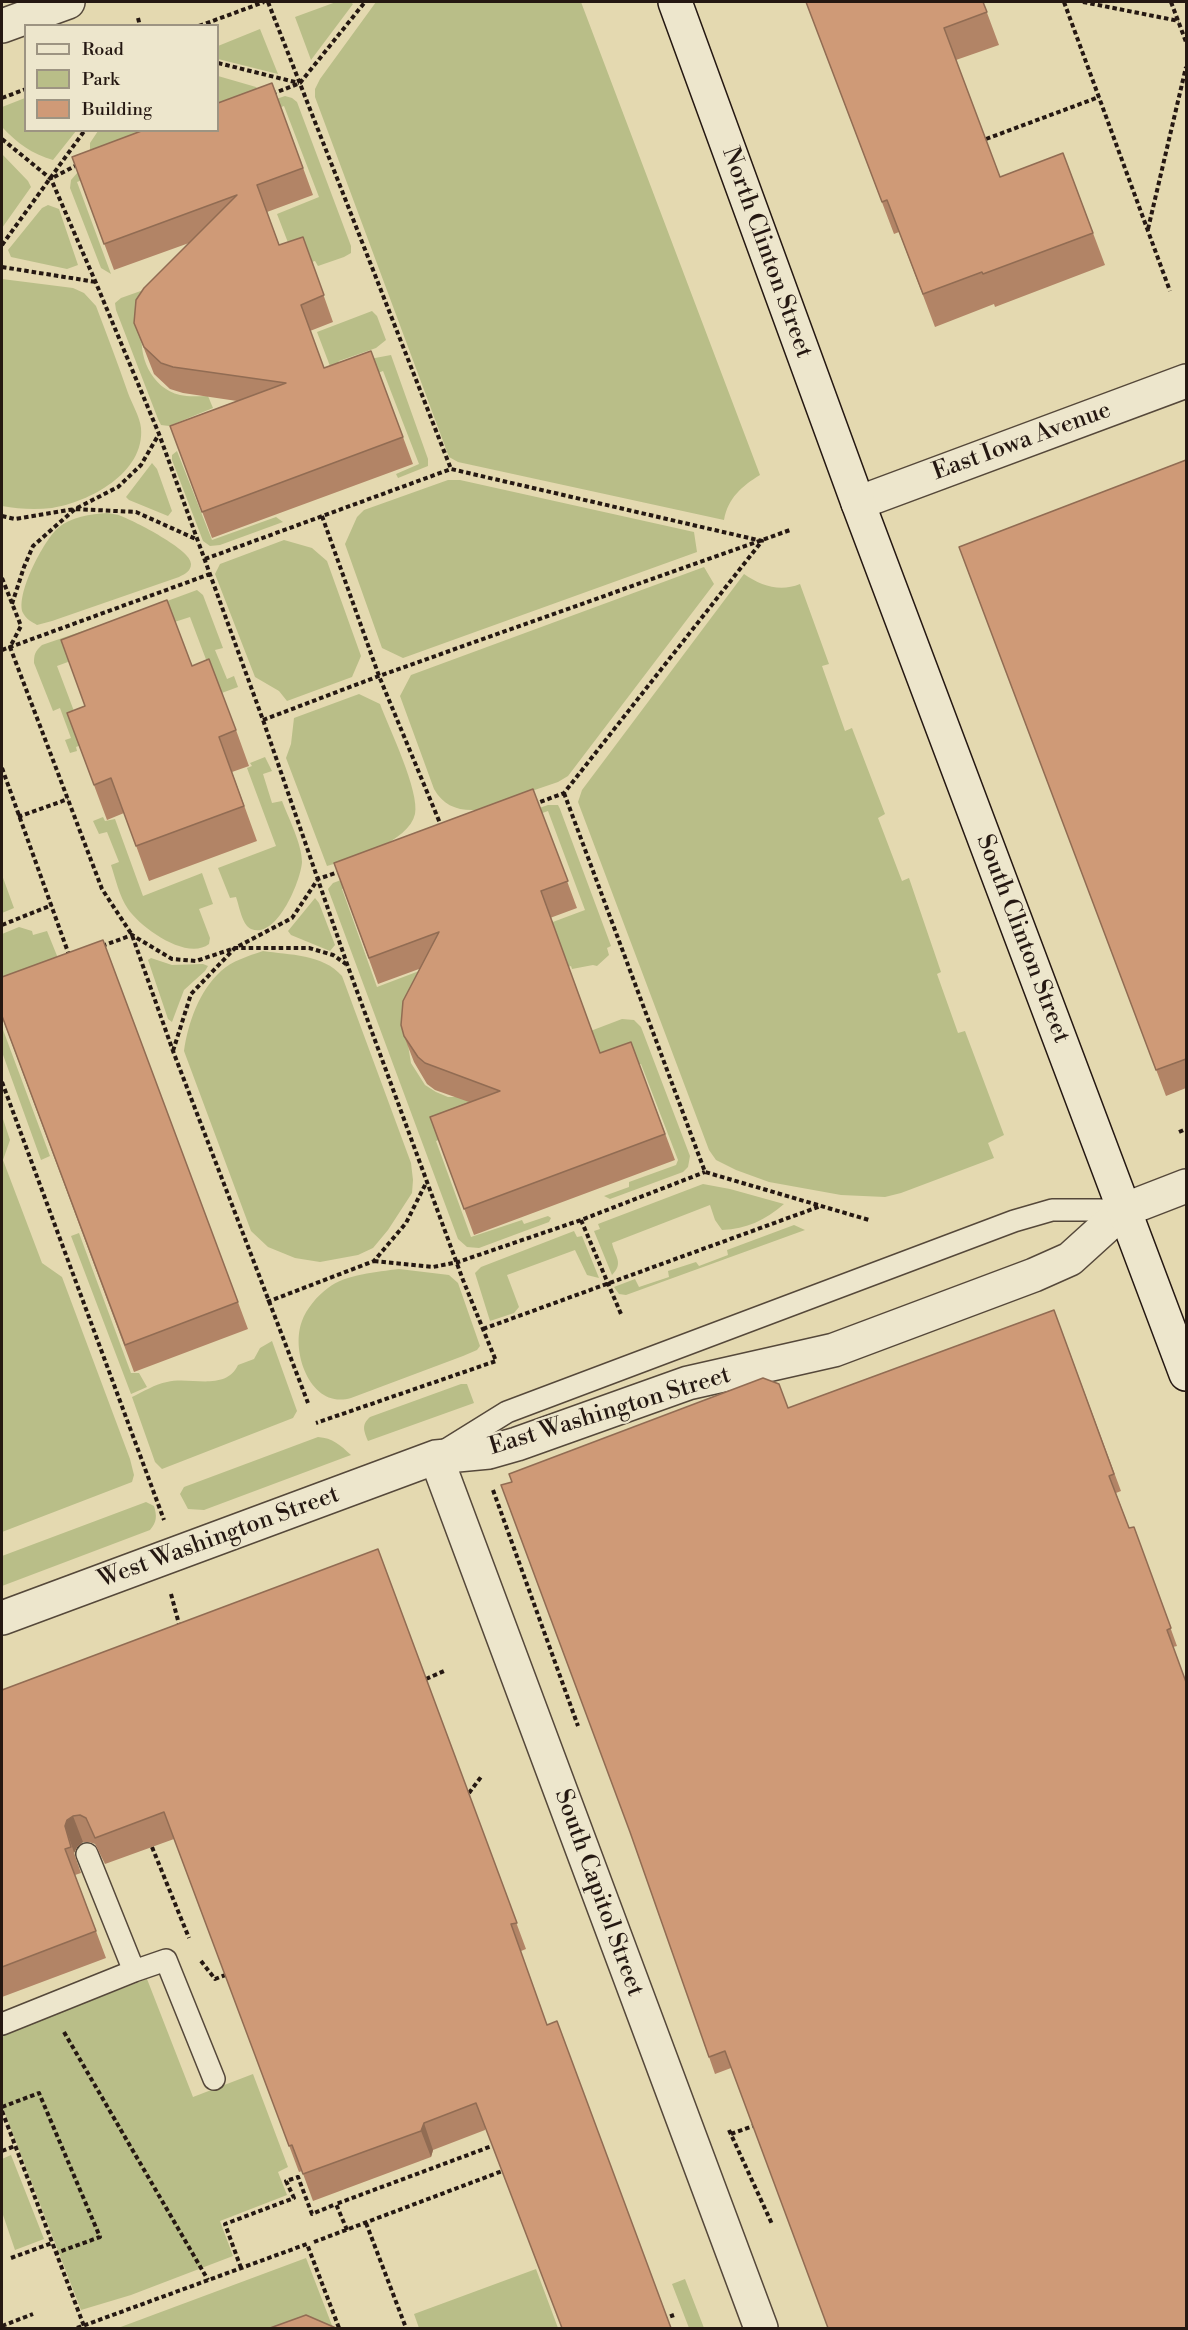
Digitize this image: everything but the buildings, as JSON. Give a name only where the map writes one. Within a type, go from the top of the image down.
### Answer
[{"type":"street","points":[[2,26],[68,2]]},
{"type":"street","name":"North Clinton Street","points":[[675,2],[858,504]]},
{"type":"street","name":"East Iowa Avenue","points":[[858,504],[1186,381]]},
{"type":"street","name":"South Clinton Street","points":[[858,504],[1186,1374]]},
{"type":"street","name":"East Washington Street","points":[[436,1457],[489,1452],[688,1383],[834,1350],[1034,1275],[1070,1259],[1124,1210],[1186,1186]]},
{"type":"street","name":"West Washington Street","points":[[2,1618],[436,1457]]},
{"type":"street","name":"South Capitol Street","points":[[436,1457],[761,2328]]},
{"type":"lane","name":"East Washington Street","points":[[436,1457],[507,1412],[1014,1221],[1052,1210],[1124,1210]]},
{"type":"lane","points":[[87,1854],[134,1971]]},
{"type":"lane","points":[[2,2024],[166,1960],[214,2079]]},
{"type":"path","points":[[205,24],[266,2],[300,83],[451,470]]},
{"type":"path","points":[[269,94],[300,83],[365,2]]},
{"type":"path","points":[[1064,2],[1170,291]]},
{"type":"path","points":[[1083,2],[1179,21]]},
{"type":"path","points":[[1172,2],[1186,42]]},
{"type":"path","points":[[138,18],[140,24]]},
{"type":"path","points":[[219,63],[300,83]]},
{"type":"path","points":[[1148,229],[1186,67]]},
{"type":"path","points":[[2,98],[24,90]]},
{"type":"path","points":[[986,139],[1099,97]]},
{"type":"path","points":[[2,245],[84,132]]},
{"type":"path","points":[[2,139],[51,179],[159,434],[263,720],[347,964],[496,1361],[316,1424]]},
{"type":"path","points":[[51,179],[85,162]]},
{"type":"path","points":[[2,267],[96,282]]},
{"type":"path","points":[[11,605],[33,546],[75,509],[118,487],[141,465],[159,434]]},
{"type":"path","points":[[205,559],[451,470],[762,541]]},
{"type":"path","points":[[2,516],[15,519],[75,509],[136,512],[198,540]]},
{"type":"path","points":[[322,516],[379,676],[444,835]]},
{"type":"path","points":[[263,720],[379,676],[790,530]]},
{"type":"path","points":[[532,805],[564,793],[762,541]]},
{"type":"path","points":[[2,650],[210,574]]},
{"type":"path","points":[[2,578],[21,626],[10,647],[102,888],[132,935],[267,1302],[308,1403]]},
{"type":"path","points":[[2,768],[70,958]]},
{"type":"path","points":[[564,793],[705,1172]]},
{"type":"path","points":[[18,817],[68,799]]},
{"type":"path","points":[[132,935],[172,959],[196,961],[235,948],[292,918],[318,879],[349,868]]},
{"type":"path","points":[[2,925],[52,905]]},
{"type":"path","points":[[101,947],[132,935]]},
{"type":"path","points":[[173,1051],[191,994],[235,948],[309,948],[333,955],[347,964]]},
{"type":"path","points":[[2,1082],[176,1553],[171,1597],[183,1639]]},
{"type":"path","points":[[1179,1132],[1186,1129]]},
{"type":"path","points":[[267,1302],[374,1261],[433,1267],[458,1262],[581,1220],[705,1172],[869,1220]]},
{"type":"path","points":[[374,1261],[406,1223],[427,1181]]},
{"type":"path","points":[[483,1329],[821,1206]]},
{"type":"path","points":[[581,1220],[621,1314]]},
{"type":"path","points":[[426,1679],[444,1671]]},
{"type":"path","points":[[469,1793],[481,1777]]},
{"type":"path","points":[[152,1847],[190,1941]]},
{"type":"path","points":[[61,2026],[208,2280]]},
{"type":"path","points":[[2,2106],[39,2093],[100,2237],[56,2253]]},
{"type":"path","points":[[2,2111],[84,2326]]},
{"type":"path","points":[[731,2134],[753,2126]]},
{"type":"path","points":[[2,2151],[15,2146]]},
{"type":"path","points":[[241,2268],[225,2224],[294,2198],[286,2181],[298,2177],[312,2214],[492,2146]]},
{"type":"path","points":[[314,2242],[514,2167]]},
{"type":"path","points":[[336,2204],[346,2230]]},
{"type":"path","points":[[366,2223],[406,2328]]},
{"type":"path","points":[[11,2258],[52,2243]]},
{"type":"path","points":[[77,2328],[307,2244],[339,2328]]},
{"type":"path","points":[[2,2326],[33,2314]]},
{"type":"path","points":[[653,2322],[674,2315]]},
{"type":"green space","points":[[336,2],[353,4],[311,60],[295,17]]},
{"type":"green space","points":[[376,2],[581,2],[760,475],[732,499],[724,520],[458,462],[449,457],[315,97],[315,89],[320,79]]},
{"type":"green space","points":[[260,29],[278,74],[219,59],[219,46]]},
{"type":"green space","points":[[219,76],[256,87],[259,90],[219,105]]},
{"type":"green space","points":[[285,96],[297,102],[351,246],[351,253],[318,266],[315,261],[297,266],[277,214],[319,197],[284,106],[219,129],[219,119]]},
{"type":"green space","points":[[24,98],[24,132],[75,132],[53,160],[38,155],[13,138],[2,127],[2,107]]},
{"type":"green space","points":[[97,132],[146,132],[90,152],[90,143]]},
{"type":"green space","points":[[2,154],[31,187],[2,228]]},
{"type":"green space","points":[[142,157],[77,182],[111,274],[101,268],[70,188],[71,180],[78,172]]},
{"type":"green space","points":[[48,205],[59,209],[78,265],[67,269],[11,257],[8,250],[42,208]]},
{"type":"green space","points":[[2,279],[73,288],[84,293],[96,306],[139,419],[140,444],[134,459],[124,472],[97,492],[67,505],[39,509],[2,506]]},
{"type":"green space","points":[[166,282],[143,328],[144,359],[148,369],[161,385],[180,395],[208,396],[213,408],[169,426],[161,425],[158,419],[115,303],[121,298]]},
{"type":"green space","points":[[372,311],[377,316],[386,340],[376,348],[339,361],[333,374],[317,332]]},
{"type":"green space","points":[[391,355],[428,459],[428,466],[398,478],[396,474],[419,464],[383,371],[337,389],[349,367]]},
{"type":"green space","points":[[177,451],[212,540],[276,517],[283,522],[220,545],[210,546],[203,541],[172,460],[172,455]]},
{"type":"green space","points":[[152,463],[157,469],[172,511],[168,516],[126,497]]},
{"type":"green space","points":[[448,480],[460,480],[694,532],[697,552],[403,658],[382,648],[345,544],[357,517],[364,510]]},
{"type":"green space","points":[[107,513],[128,519],[173,544],[189,558],[191,566],[189,570],[179,577],[52,621],[37,625],[29,620],[23,613],[23,594],[32,568],[52,534],[63,524],[75,519]]},
{"type":"green space","points":[[284,540],[312,548],[327,561],[361,656],[352,677],[287,701],[279,691],[255,677],[215,574],[220,564]]},
{"type":"green space","points":[[704,567],[714,584],[568,776],[558,782],[476,810],[451,806],[438,795],[400,696],[411,675]]},
{"type":"green space","points":[[744,574],[771,587],[785,588],[800,584],[829,664],[822,666],[845,731],[852,728],[885,814],[878,818],[902,881],[909,878],[941,972],[937,974],[958,1033],[965,1031],[1004,1135],[988,1143],[994,1158],[885,1197],[841,1195],[769,1182],[716,1160],[709,1150],[578,802],[582,790]]},
{"type":"green space","points":[[197,590],[203,595],[223,648],[215,650],[227,679],[234,676],[238,687],[219,694],[190,617],[131,636],[132,614]]},
{"type":"green space","points":[[100,625],[107,627],[117,644],[57,666],[86,743],[76,747],[77,751],[70,753],[65,740],[71,738],[60,708],[53,711],[34,663],[35,655],[42,645]]},
{"type":"green space","points":[[359,694],[380,704],[413,791],[415,814],[411,824],[391,841],[364,854],[327,866],[286,758],[291,744],[294,718]]},
{"type":"green space","points":[[265,757],[272,771],[263,774],[272,803],[282,801],[297,839],[302,862],[297,882],[286,906],[270,926],[261,930],[251,929],[245,923],[236,897],[230,898],[218,868],[276,846],[247,768],[252,766],[250,763]]},
{"type":"green space","points":[[548,805],[558,805],[560,809],[611,946],[607,948],[609,955],[597,966],[572,969],[571,966],[557,971],[534,929],[585,910],[548,811],[494,830],[469,832]]},
{"type":"green space","points":[[103,817],[105,821],[115,819],[143,896],[202,873],[213,904],[199,909],[210,938],[209,944],[200,948],[177,945],[154,933],[134,917],[118,888],[111,865],[119,862],[107,832],[99,834],[93,821]]},
{"type":"green space","points":[[414,853],[394,870],[342,889],[377,987],[427,968],[408,1045],[411,1063],[425,1085],[448,1097],[475,1097],[484,1123],[436,1141],[471,1237],[522,1220],[524,1224],[548,1216],[551,1218],[549,1222],[479,1248],[467,1247],[458,1239],[328,889],[333,883]]},
{"type":"green space","points":[[2,875],[14,908],[2,913]]},
{"type":"green space","points":[[315,898],[335,945],[330,951],[291,935],[288,931]]},
{"type":"green space","points":[[19,927],[32,931],[33,935],[47,931],[66,978],[2,1003],[2,934]]},
{"type":"green space","points":[[263,951],[316,959],[342,976],[411,1163],[412,1193],[388,1230],[373,1248],[358,1255],[320,1262],[295,1258],[268,1247],[251,1231],[184,1051],[196,1008],[213,979],[230,964]]},
{"type":"green space","points":[[151,958],[172,965],[203,964],[208,966],[184,990],[172,1022],[168,1019],[148,960]]},
{"type":"green space","points":[[622,1019],[634,1020],[641,1027],[690,1156],[688,1167],[683,1172],[610,1199],[604,1196],[629,1187],[629,1182],[676,1165],[678,1160],[641,1064],[590,1082],[580,1035]]},
{"type":"green space","points":[[2,1027],[50,1156],[41,1160],[2,1052]]},
{"type":"green space","points":[[2,1116],[10,1140],[3,1160],[42,1263],[62,1277],[134,1475],[132,1482],[2,1532]]},
{"type":"green space","points":[[703,1184],[784,1204],[755,1223],[722,1230],[715,1220],[710,1205],[612,1243],[618,1263],[612,1275],[594,1231],[600,1229],[598,1224]]},
{"type":"green space","points":[[794,1225],[805,1230],[626,1295],[619,1294],[614,1287],[635,1279],[639,1287],[669,1277],[668,1271],[696,1262],[699,1266],[728,1255],[727,1250]]},
{"type":"green space","points":[[574,1231],[577,1237],[582,1236],[599,1278],[587,1275],[575,1250],[507,1275],[519,1307],[514,1313],[490,1321],[475,1273],[481,1267]]},
{"type":"green space","points":[[79,1233],[131,1373],[139,1373],[147,1387],[131,1394],[71,1236]]},
{"type":"green space","points":[[399,1269],[449,1275],[458,1283],[480,1346],[477,1350],[463,1356],[351,1398],[337,1399],[325,1395],[307,1376],[302,1362],[299,1334],[306,1312],[320,1294],[335,1283],[362,1274]]},
{"type":"green space","points":[[272,1341],[297,1411],[293,1418],[162,1469],[155,1462],[132,1397],[167,1382],[216,1381],[225,1378],[238,1365],[254,1359],[260,1348]]},
{"type":"green space","points":[[461,1384],[467,1384],[474,1403],[368,1441],[364,1428],[370,1417]]},
{"type":"green space","points":[[318,1437],[332,1440],[351,1455],[204,1510],[188,1509],[180,1494],[184,1487]]},
{"type":"green space","points":[[146,1502],[154,1506],[156,1513],[155,1522],[150,1530],[2,1586],[2,1556]]},
{"type":"green space","points":[[147,1979],[193,2097],[253,2074],[288,2167],[278,2172],[287,2195],[220,2221],[233,2256],[131,2295],[81,2310],[2,2106],[2,2035]]},
{"type":"green space","points":[[11,2155],[44,2239],[15,2250],[2,2212],[2,2159]]},
{"type":"green space","points":[[306,2258],[333,2328],[118,2328]]},
{"type":"green space","points":[[536,2269],[558,2328],[419,2328],[414,2314]]},
{"type":"green space","points":[[685,2279],[704,2328],[689,2328],[672,2284]]}]
